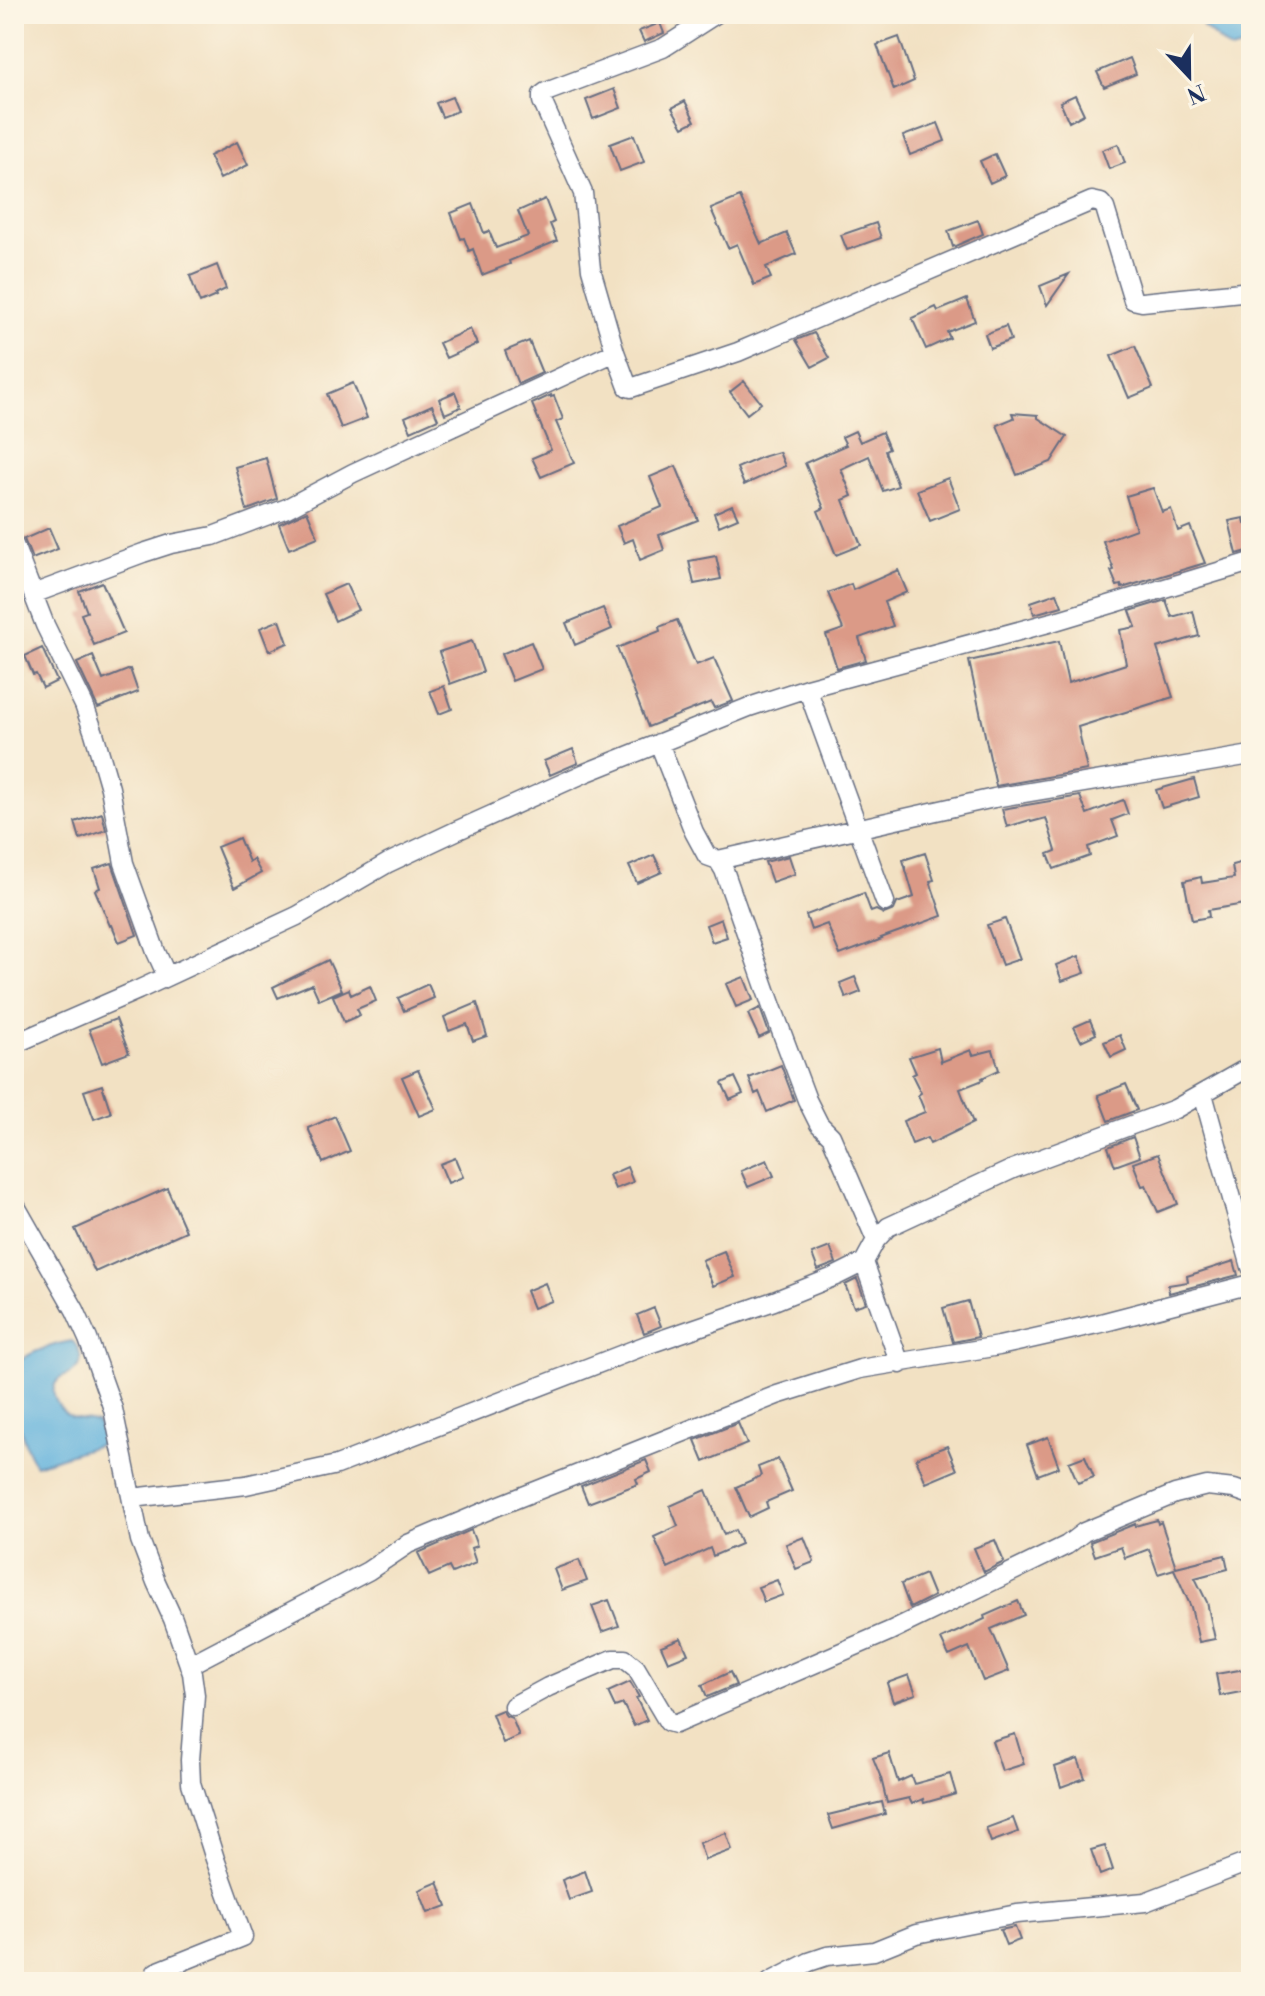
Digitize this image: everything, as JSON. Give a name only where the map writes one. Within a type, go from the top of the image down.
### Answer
[{"type":"street","points":[[716,14],[663,48],[542,95],[583,193],[591,269],[615,352],[627,385],[631,388],[738,352],[1092,201],[1101,203],[1105,208],[1133,300],[1142,302],[1251,291]]},
{"type":"street","points":[[33,594],[143,553],[213,536],[287,508],[353,473],[615,352]]},
{"type":"street","points":[[14,545],[55,648],[84,705],[94,733],[110,788],[124,863],[167,976]]},
{"type":"street","points":[[14,1044],[297,916],[388,863],[456,831],[585,773],[749,707],[807,688],[1052,622],[1251,562]]},
{"type":"street","points":[[807,688],[885,902]]},
{"type":"street","points":[[659,743],[694,832],[707,856],[718,860],[994,798],[1251,755]]},
{"type":"street","points":[[718,860],[732,890],[807,1100],[819,1124],[831,1136],[876,1240]]},
{"type":"street","points":[[132,1498],[246,1485],[337,1465],[634,1350],[774,1301],[864,1262],[876,1240],[888,1227],[1013,1169],[1175,1109],[1251,1066]]},
{"type":"street","points":[[1203,1094],[1251,1267]]},
{"type":"street","points":[[14,1203],[63,1287],[88,1339],[113,1409],[140,1540],[192,1673],[195,1695],[191,1783],[243,1937],[156,1972],[159,1982]]},
{"type":"street","points":[[864,1262],[900,1364]]},
{"type":"street","points":[[189,1665],[356,1577],[408,1544],[777,1395],[860,1369],[999,1346],[1251,1284]]},
{"type":"street","points":[[513,1706],[613,1659],[625,1659],[636,1668],[668,1722],[675,1724],[890,1631],[1067,1545],[1084,1532],[1175,1494],[1207,1486],[1234,1489],[1251,1495]]},
{"type":"street","points":[[770,1982],[827,1956],[874,1951],[916,1934],[1017,1914],[1145,1902],[1251,1861]]},
{"type":"water","points":[[1201,14],[1251,14],[1251,45],[1231,51],[1203,27]]},
{"type":"water","points":[[72,1341],[79,1351],[79,1363],[73,1372],[60,1378],[55,1385],[54,1396],[67,1414],[97,1423],[108,1442],[36,1465],[17,1414],[13,1383],[15,1370],[19,1362],[29,1355]]},
{"type":"building","points":[[660,23],[664,33],[644,42],[639,31]]},
{"type":"building","points":[[899,37],[914,81],[894,90],[877,45]]},
{"type":"building","points":[[1130,58],[1136,74],[1104,87],[1097,72]]},
{"type":"building","points":[[614,89],[621,108],[593,119],[586,100]]},
{"type":"building","points":[[1075,95],[1084,114],[1069,122],[1060,102]]},
{"type":"building","points":[[452,97],[458,111],[442,117],[436,103]]},
{"type":"building","points":[[685,101],[695,121],[683,127],[672,108]]},
{"type":"building","points":[[938,123],[945,141],[910,155],[903,136]]},
{"type":"building","points":[[634,135],[644,162],[620,171],[610,144]]},
{"type":"building","points":[[237,142],[248,165],[220,179],[209,156]]},
{"type":"building","points":[[1118,144],[1125,163],[1109,169],[1102,150]]},
{"type":"building","points":[[995,154],[1005,176],[990,183],[980,161]]},
{"type":"building","points":[[740,197],[761,244],[787,233],[796,254],[766,267],[771,278],[754,285],[737,244],[728,248],[711,209]]},
{"type":"building","points":[[545,199],[557,241],[482,275],[473,249],[469,251],[464,238],[461,239],[451,213],[473,204],[484,233],[489,231],[496,248],[528,236],[518,211]]},
{"type":"building","points":[[978,220],[983,234],[953,247],[948,231]]},
{"type":"building","points":[[876,223],[881,238],[847,250],[841,235]]},
{"type":"building","points":[[217,265],[226,289],[200,303],[190,276]]},
{"type":"building","points":[[1069,274],[1047,305],[1040,286]]},
{"type":"building","points":[[967,299],[975,321],[947,332],[950,338],[926,349],[912,318],[936,307],[938,311]]},
{"type":"building","points":[[1006,326],[1011,340],[990,348],[985,334]]},
{"type":"building","points":[[470,329],[477,344],[446,358],[439,343]]},
{"type":"building","points":[[814,333],[829,358],[812,367],[796,340]]},
{"type":"building","points":[[529,341],[542,373],[518,384],[505,351]]},
{"type":"building","points":[[1135,346],[1153,388],[1129,398],[1111,356]]},
{"type":"building","points":[[744,381],[761,403],[747,414],[730,392]]},
{"type":"building","points":[[353,383],[367,418],[341,428],[327,394]]},
{"type":"building","points":[[455,392],[461,407],[445,414],[439,399]]},
{"type":"building","points":[[551,395],[563,419],[556,422],[574,463],[541,477],[532,458],[551,450],[532,404]]},
{"type":"building","points":[[432,405],[438,419],[411,431],[405,417]]},
{"type":"building","points":[[1012,413],[1038,415],[1067,437],[1051,462],[1017,475],[997,425],[1014,418]]},
{"type":"building","points":[[855,431],[860,442],[882,432],[889,449],[885,451],[898,486],[883,491],[869,456],[841,469],[852,496],[843,500],[861,545],[836,555],[818,511],[824,508],[805,463],[846,445],[842,437]]},
{"type":"building","points":[[779,452],[785,466],[744,485],[737,468]]},
{"type":"building","points":[[266,458],[277,499],[247,510],[235,467]]},
{"type":"building","points":[[676,466],[698,520],[659,535],[664,550],[640,560],[633,539],[624,543],[617,526],[662,507],[650,477]]},
{"type":"building","points":[[948,478],[960,509],[930,521],[917,490]]},
{"type":"building","points":[[1153,488],[1162,512],[1171,509],[1178,531],[1190,526],[1205,563],[1122,588],[1121,585],[1117,586],[1103,541],[1136,529],[1126,496]]},
{"type":"building","points":[[732,505],[738,518],[719,526],[714,513]]},
{"type":"building","points":[[307,511],[318,537],[289,549],[279,524]]},
{"type":"building","points":[[1244,518],[1245,524],[1251,522],[1251,550],[1237,554],[1229,521]]},
{"type":"building","points":[[49,528],[58,549],[32,559],[24,539]]},
{"type":"building","points":[[716,556],[721,579],[694,584],[689,561]]},
{"type":"building","points":[[898,570],[907,592],[884,602],[893,626],[859,638],[866,660],[837,668],[826,635],[843,629],[828,593],[851,584],[853,590]]},
{"type":"building","points":[[102,582],[124,633],[94,645],[81,614],[87,612],[79,591]]},
{"type":"building","points":[[346,584],[358,610],[335,621],[323,594]]},
{"type":"building","points":[[1057,593],[1062,606],[1034,614],[1031,602]]},
{"type":"building","points":[[1166,600],[1172,617],[1193,611],[1199,636],[1157,648],[1173,697],[1078,727],[1087,770],[996,786],[969,661],[1059,641],[1068,683],[1126,664],[1120,630],[1136,627],[1130,611]]},
{"type":"building","points":[[603,608],[612,629],[575,645],[566,623]]},
{"type":"building","points":[[280,620],[288,643],[269,651],[260,628]]},
{"type":"building","points":[[677,620],[696,665],[714,658],[733,701],[714,708],[711,702],[648,727],[617,648],[660,631],[659,627]]},
{"type":"building","points":[[472,641],[483,672],[450,684],[439,652]]},
{"type":"building","points":[[531,642],[542,669],[512,681],[501,654]]},
{"type":"building","points":[[42,648],[57,681],[43,688],[25,656]]},
{"type":"building","points":[[93,656],[103,680],[130,669],[138,692],[98,708],[77,663]]},
{"type":"building","points":[[444,686],[452,709],[439,714],[430,691]]},
{"type":"building","points":[[573,749],[578,763],[550,775],[544,761]]},
{"type":"building","points":[[1194,779],[1199,797],[1162,808],[1156,790]]},
{"type":"building","points":[[1080,796],[1087,814],[1123,800],[1128,814],[1112,820],[1118,836],[1088,847],[1090,856],[1054,869],[1048,854],[1056,851],[1046,818],[1007,827],[1002,809]]},
{"type":"building","points":[[102,813],[106,830],[80,839],[75,822]]},
{"type":"building","points":[[239,838],[249,862],[253,859],[261,873],[234,888],[217,847]]},
{"type":"building","points":[[925,853],[934,880],[930,881],[942,916],[840,955],[827,924],[811,930],[806,915],[864,893],[871,912],[876,910],[884,914],[894,910],[897,903],[914,897],[903,860]]},
{"type":"building","points":[[654,855],[662,872],[637,883],[629,866]]},
{"type":"building","points":[[789,856],[795,874],[772,882],[765,862]]},
{"type":"building","points":[[1251,860],[1251,903],[1208,910],[1209,917],[1192,920],[1184,881],[1201,877],[1202,883],[1234,878],[1232,865]]},
{"type":"building","points":[[112,863],[137,935],[119,942],[95,890],[100,888],[94,869]]},
{"type":"building","points":[[721,919],[727,937],[712,942],[706,925]]},
{"type":"building","points":[[1005,919],[1020,959],[1002,965],[987,925]]},
{"type":"building","points":[[1079,956],[1085,973],[1062,981],[1056,965]]},
{"type":"building","points":[[328,960],[342,990],[319,1000],[312,984],[278,998],[273,987]]},
{"type":"building","points":[[744,977],[753,1000],[736,1007],[726,984]]},
{"type":"building","points":[[855,977],[861,992],[846,998],[840,983]]},
{"type":"building","points":[[428,984],[434,998],[404,1011],[398,998]]},
{"type":"building","points":[[370,986],[376,1001],[357,1009],[360,1015],[344,1022],[333,996],[349,989],[351,995]]},
{"type":"building","points":[[477,1003],[487,1036],[473,1041],[467,1024],[449,1031],[444,1017]]},
{"type":"building","points":[[760,1008],[769,1033],[759,1038],[748,1014]]},
{"type":"building","points":[[116,1019],[129,1053],[102,1063],[89,1029]]},
{"type":"building","points":[[1090,1020],[1096,1034],[1081,1041],[1074,1027]]},
{"type":"building","points":[[1120,1035],[1126,1050],[1111,1057],[1104,1042]]},
{"type":"building","points":[[938,1048],[941,1062],[971,1050],[973,1055],[993,1050],[999,1070],[960,1089],[973,1123],[930,1144],[927,1138],[912,1144],[903,1121],[925,1112],[909,1057]]},
{"type":"building","points":[[781,1065],[794,1100],[767,1112],[749,1078]]},
{"type":"building","points":[[418,1070],[436,1109],[419,1116],[402,1077]]},
{"type":"building","points":[[735,1077],[743,1094],[730,1100],[722,1083]]},
{"type":"building","points":[[1126,1084],[1137,1110],[1108,1121],[1098,1095]]},
{"type":"building","points":[[102,1085],[111,1113],[94,1119],[84,1091]]},
{"type":"building","points":[[335,1116],[350,1151],[323,1163],[308,1128]]},
{"type":"building","points":[[1133,1137],[1140,1157],[1115,1166],[1108,1147]]},
{"type":"building","points":[[1158,1154],[1178,1204],[1158,1212],[1146,1185],[1142,1186],[1133,1163]]},
{"type":"building","points":[[455,1158],[463,1177],[448,1183],[440,1164]]},
{"type":"building","points":[[767,1160],[774,1176],[748,1187],[741,1171]]},
{"type":"building","points":[[627,1167],[633,1182],[615,1189],[609,1175]]},
{"type":"building","points":[[167,1188],[186,1231],[95,1272],[75,1229]]},
{"type":"building","points":[[830,1247],[836,1263],[818,1270],[812,1254]]},
{"type":"building","points":[[724,1251],[735,1277],[713,1286],[702,1260]]},
{"type":"building","points":[[1234,1261],[1238,1275],[1169,1293],[1168,1285],[1188,1282],[1187,1276]]},
{"type":"building","points":[[857,1279],[866,1303],[854,1307],[845,1285]]},
{"type":"building","points":[[545,1283],[552,1301],[533,1308],[526,1291]]},
{"type":"building","points":[[968,1301],[978,1337],[953,1342],[943,1308]]},
{"type":"building","points":[[654,1308],[661,1326],[644,1333],[637,1315]]},
{"type":"building","points":[[738,1423],[747,1444],[704,1462],[695,1440]]},
{"type":"building","points":[[1048,1437],[1059,1467],[1038,1475],[1027,1445]]},
{"type":"building","points":[[947,1446],[957,1470],[926,1483],[916,1458]]},
{"type":"building","points":[[1085,1456],[1094,1477],[1078,1483],[1069,1462]]},
{"type":"building","points":[[778,1459],[792,1491],[766,1502],[768,1508],[749,1517],[736,1487],[761,1476],[758,1467]]},
{"type":"building","points":[[646,1460],[651,1472],[636,1479],[638,1484],[588,1503],[581,1486]]},
{"type":"building","points":[[706,1490],[724,1535],[735,1530],[741,1544],[713,1556],[710,1548],[668,1568],[654,1537],[678,1526],[670,1506]]},
{"type":"building","points":[[1157,1520],[1158,1524],[1161,1522],[1176,1567],[1225,1555],[1228,1569],[1195,1578],[1207,1602],[1215,1639],[1199,1642],[1191,1607],[1174,1569],[1158,1574],[1149,1549],[1125,1558],[1121,1547],[1095,1556],[1090,1542],[1135,1524]]},
{"type":"building","points":[[471,1530],[477,1546],[471,1548],[476,1563],[452,1573],[449,1567],[429,1576],[418,1553]]},
{"type":"building","points":[[804,1537],[814,1562],[796,1569],[786,1544]]},
{"type":"building","points":[[995,1540],[1004,1562],[984,1572],[974,1548]]},
{"type":"building","points":[[579,1560],[587,1581],[562,1590],[554,1569]]},
{"type":"building","points":[[925,1574],[934,1596],[910,1608],[901,1584]]},
{"type":"building","points":[[777,1580],[783,1595],[764,1602],[758,1587]]},
{"type":"building","points":[[609,1600],[619,1626],[602,1632],[592,1606]]},
{"type":"building","points":[[1018,1601],[1024,1615],[991,1629],[1009,1671],[983,1681],[969,1647],[949,1656],[941,1639]]},
{"type":"building","points":[[681,1638],[688,1654],[668,1662],[661,1646]]},
{"type":"building","points":[[1251,1668],[1251,1690],[1220,1696],[1216,1674]]},
{"type":"building","points":[[730,1672],[736,1685],[707,1697],[702,1685]]},
{"type":"building","points":[[909,1675],[916,1694],[893,1702],[887,1683]]},
{"type":"building","points":[[630,1682],[647,1720],[634,1726],[623,1704],[615,1707],[608,1692]]},
{"type":"building","points":[[502,1710],[512,1718],[519,1736],[503,1743],[492,1714]]},
{"type":"building","points":[[1015,1734],[1024,1764],[1002,1771],[992,1741]]},
{"type":"building","points":[[889,1753],[898,1782],[911,1776],[914,1784],[950,1774],[956,1794],[924,1803],[923,1799],[912,1804],[909,1798],[887,1803],[873,1758]]},
{"type":"building","points":[[1078,1759],[1085,1778],[1061,1787],[1055,1767]]},
{"type":"building","points":[[882,1802],[885,1814],[833,1829],[828,1815]]},
{"type":"building","points":[[1013,1818],[1018,1832],[991,1842],[986,1828]]},
{"type":"building","points":[[726,1833],[732,1850],[705,1860],[699,1843]]},
{"type":"building","points":[[1105,1846],[1113,1870],[1100,1875],[1091,1850]]},
{"type":"building","points":[[585,1871],[592,1892],[569,1900],[562,1880]]},
{"type":"building","points":[[438,1882],[447,1906],[428,1913],[419,1890]]},
{"type":"building","points":[[1015,1927],[1020,1940],[1006,1945],[1000,1930]]}]
